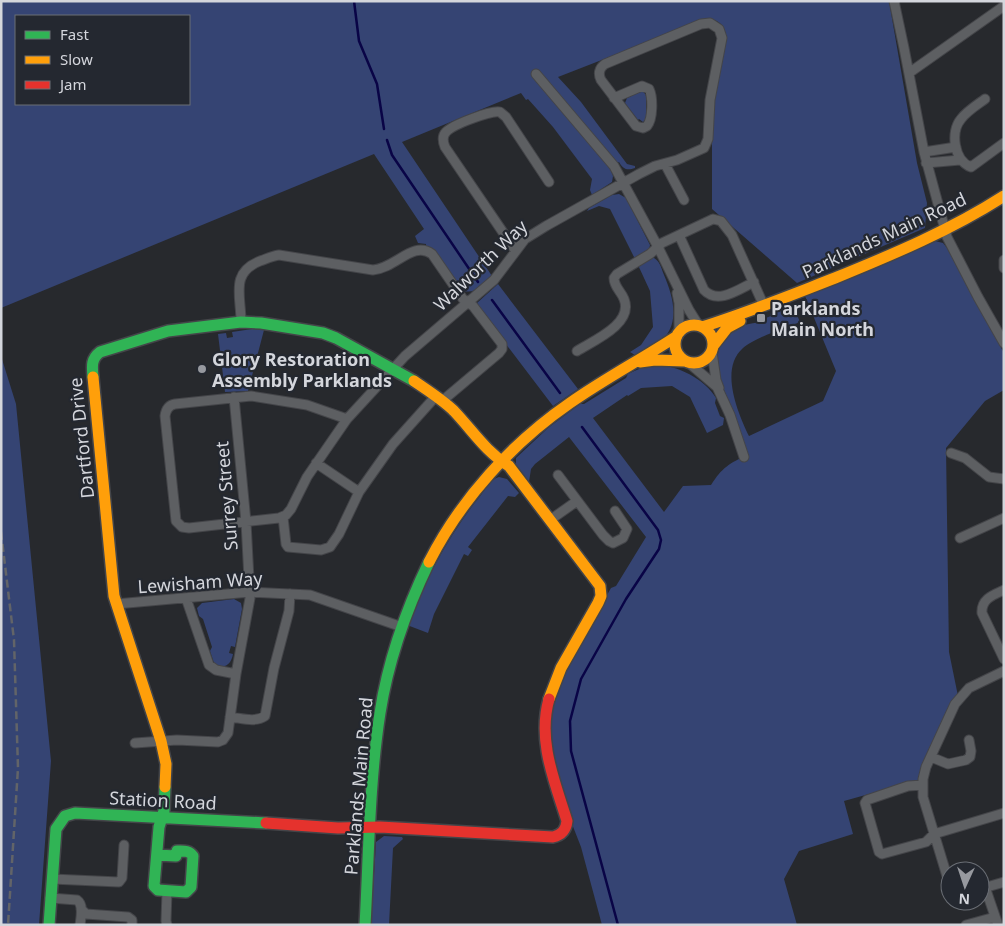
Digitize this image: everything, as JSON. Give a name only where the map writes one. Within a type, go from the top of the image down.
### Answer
[{"type":"street","points":[[894,1],[926,163],[946,237],[1004,343]]},
{"type":"street","points":[[909,73],[1004,6]]},
{"type":"street","name":"Walworth Way","points":[[283,516],[292,506],[307,476],[347,419],[405,356],[494,280],[525,239],[655,166],[665,164],[704,148],[707,142],[710,100],[722,38],[719,29],[710,23],[701,24],[605,64],[601,69],[600,78],[614,98]]},
{"type":"street","points":[[536,74],[614,166],[658,247],[689,310],[701,327],[711,335],[716,380],[744,456]]},
{"type":"street","points":[[642,86],[649,89],[651,94],[649,124],[645,128],[638,127],[614,98],[642,86]]},
{"type":"street","points":[[985,99],[961,118],[958,124],[956,147],[960,160],[966,166],[971,167],[1004,143]]},
{"type":"street","points":[[515,250],[445,147],[444,134],[450,128],[489,112],[500,112],[506,117],[549,182]]},
{"type":"street","points":[[924,152],[956,147]]},
{"type":"street","points":[[926,163],[960,160]]},
{"type":"street","points":[[665,164],[684,200]]},
{"type":"street","name":"Parklands Main Road","points":[[701,327],[778,302],[874,262],[945,230],[1004,196]]},
{"type":"street","points":[[577,351],[615,327],[623,318],[625,300],[614,283],[614,278],[662,243],[713,220],[721,221],[732,235],[764,306]]},
{"type":"street","points":[[679,235],[704,290],[709,295],[723,296],[754,282]]},
{"type":"street","points":[[241,322],[240,282],[242,275],[252,265],[276,256],[373,270],[387,268],[410,252],[422,250],[432,254],[463,299],[473,306],[501,341],[502,349],[439,398],[393,444],[359,492],[339,534],[330,547],[326,549],[292,549],[288,547],[283,516],[246,522],[182,527],[175,518],[165,416],[166,410],[172,404],[251,396],[307,405],[347,419]]},
{"type":"street","points":[[1004,260],[1004,268]]},
{"type":"street","points":[[672,276],[680,303],[676,349],[687,362],[717,388],[724,403]]},
{"type":"street","name":"Parklands Main Road","points":[[713,349],[727,328],[760,313],[778,302]]},
{"type":"street","name":"Dartford Drive","points":[[167,891],[158,890],[154,887],[159,827],[164,811],[166,764],[161,741],[116,604],[91,369],[93,359],[100,352],[168,331],[241,322],[261,323],[323,333],[408,376],[439,398],[462,419],[482,445],[509,466],[600,586],[602,591],[598,603],[555,678],[546,709],[545,729],[547,748],[567,821],[566,828],[562,834],[553,837],[470,832]]},
{"type":"street","points":[[678,334],[690,326],[701,327]]},
{"type":"street","name":"Parklands Main Road","points":[[365,925],[376,744],[388,673],[402,627],[420,584],[449,528],[470,497],[536,430],[557,413],[611,376],[659,348],[678,334]]},
{"type":"street","points":[[687,362],[702,362],[713,349]]},
{"type":"street","name":"Parklands Main Road","points":[[611,376],[642,362],[655,360],[687,362]]},
{"type":"street","name":"Surrey Street","points":[[135,743],[221,741],[228,733],[250,592],[246,522],[234,397]]},
{"type":"street","points":[[952,453],[965,458],[989,477],[1004,480]]},
{"type":"street","points":[[316,463],[359,492]]},
{"type":"street","points":[[558,475],[603,535],[614,543],[623,538],[627,529],[615,511]]},
{"type":"street","points":[[550,520],[577,501]]},
{"type":"street","points":[[960,538],[1004,518]]},
{"type":"street","points":[[1004,590],[987,598],[982,613],[1004,659]]},
{"type":"street","name":"Lewisham Way","points":[[116,604],[250,592],[310,595],[402,627]]},
{"type":"street","points":[[230,716],[253,720],[265,716],[274,668],[289,611],[290,594]]},
{"type":"street","points":[[186,598],[209,665],[216,670],[236,674]]},
{"type":"street","points":[[942,861],[923,797],[926,767],[955,704],[969,688],[1004,671]]},
{"type":"street","points":[[931,757],[948,764],[966,760],[970,757],[971,751],[969,740]]},
{"type":"street","points":[[923,785],[908,786],[867,800],[866,803],[879,852],[882,854],[926,842],[934,834],[1004,813]]},
{"type":"street","name":"Station Road","points":[[48,925],[56,829],[65,816],[75,813],[359,829],[470,832]]},
{"type":"street","points":[[52,879],[119,882],[122,878],[124,845]]},
{"type":"street","points":[[157,855],[176,856],[177,850],[188,851],[193,856],[190,889],[186,892],[167,891],[167,925]]},
{"type":"street","points":[[990,886],[1004,882]]},
{"type":"street","points":[[50,898],[77,900],[81,903],[80,925]]},
{"type":"street","points":[[966,925],[997,921],[990,904]]},
{"type":"street","points":[[81,909],[86,914],[128,917],[132,920],[132,925]]},
{"type":"shaded area","points":[[1,1],[889,1],[917,163],[927,203],[925,228],[797,283],[712,209],[712,97],[726,36],[720,23],[707,19],[558,77],[581,102],[627,164],[635,166],[635,168],[627,169],[619,162],[610,168],[613,176],[612,182],[592,195],[590,190],[592,179],[553,127],[521,93],[402,142],[492,276],[482,286],[474,290],[462,290],[434,251],[426,246],[426,244],[418,243],[415,236],[424,229],[374,154],[1,308]]},
{"type":"shaded area","points":[[644,92],[646,96],[646,119],[643,122],[638,120],[625,103],[627,98]]},
{"type":"shaded area","points":[[619,194],[626,198],[650,245],[649,250],[635,259],[610,209],[599,206],[587,211],[612,195]]},
{"type":"shaded area","points":[[935,241],[943,243],[947,248],[1004,353],[1004,390],[985,401],[946,448],[949,652],[958,696],[919,780],[844,801],[853,834],[799,851],[784,879],[797,925],[602,925],[581,847],[572,824],[553,760],[549,720],[564,670],[611,588],[616,586],[646,537],[569,437],[535,464],[531,469],[529,482],[516,465],[516,458],[548,428],[580,404],[584,404],[626,378],[628,374],[649,365],[668,366],[677,369],[696,378],[711,391],[716,398],[715,403],[720,416],[724,418],[723,425],[707,433],[690,397],[672,386],[641,388],[593,418],[664,512],[683,486],[711,485],[726,467],[748,455],[718,370],[719,348],[725,339],[738,328],[763,321],[763,319],[771,316],[770,314],[790,303],[800,322],[748,344],[736,357],[732,367],[731,379],[736,404],[749,436],[823,401],[836,371],[805,296]]},
{"type":"shaded area","points":[[651,257],[660,264],[670,290],[673,306],[672,322],[670,330],[662,340],[635,355],[630,352],[641,345],[653,327],[650,291],[638,265]]},
{"type":"shaded area","points":[[498,284],[578,389],[553,406],[477,306],[477,303]]},
{"type":"shaded area","points":[[252,329],[264,330],[248,391],[225,392],[218,334],[226,333],[227,338],[233,337],[232,332]]},
{"type":"shaded area","points":[[1,356],[16,404],[51,761],[39,925],[1,925]]},
{"type":"shaded area","points":[[499,477],[507,479],[519,493],[515,497],[508,496],[468,547],[472,550],[468,556],[464,554],[434,614],[428,633],[407,625],[430,574],[449,541],[469,510],[487,487]]},
{"type":"shaded area","points":[[234,599],[241,603],[242,609],[235,647],[231,646],[229,653],[233,654],[229,664],[221,666],[214,663],[210,651],[212,647],[203,619],[199,616],[197,608],[202,603]]},
{"type":"shaded area","points":[[384,836],[402,837],[403,839],[393,848],[389,925],[371,925],[376,842]]},
{"type":"waterway","points":[[354,1],[359,41],[377,84],[384,129]]},
{"type":"waterway","points":[[387,140],[392,155],[478,282]]},
{"type":"waterway","points":[[492,300],[560,393]]},
{"type":"waterway","points":[[582,427],[658,530],[661,540],[659,549],[626,599],[581,679],[570,721],[571,751],[618,925]]},
{"type":"railway","points":[[1,532],[14,640],[18,768],[8,925]]},
{"type":"traffic: fast","points":[[93,377],[93,363],[95,357],[100,352],[168,331],[241,322],[261,323],[323,333],[336,338],[414,381]]},
{"type":"traffic: fast","points":[[365,925],[371,792],[383,694],[399,636],[429,562]]},
{"type":"traffic: fast","points":[[157,855],[176,856],[177,851],[181,851],[188,852],[193,856],[191,887],[186,892],[158,890],[154,886],[159,827],[164,811],[165,787]]},
{"type":"traffic: fast","points":[[49,925],[56,829],[65,816],[75,813],[266,823]]},
{"type":"traffic: slow","points":[[702,327],[769,304],[879,260],[943,231],[1004,196]]},
{"type":"traffic: slow","points":[[713,346],[727,328],[740,321]]},
{"type":"traffic: slow","points":[[694,325],[707,331],[713,344],[707,357],[694,363],[681,357],[675,344],[681,331],[694,325]]},
{"type":"traffic: slow","points":[[429,562],[456,516],[508,454],[549,419],[583,394],[677,336]]},
{"type":"traffic: slow","points":[[640,362],[655,360],[684,361]]},
{"type":"traffic: slow","points":[[93,377],[114,596],[161,741],[166,764],[165,787]]},
{"type":"traffic: slow","points":[[414,381],[450,407],[486,448],[509,466],[600,586],[601,596],[598,603],[561,668],[549,699]]},
{"type":"traffic: jam","points":[[266,823],[338,828],[380,827],[553,837],[559,835],[566,827],[567,821],[546,746],[545,730],[549,699]]},
{"type":"place","name":"Parklands Main North","points":[[761,318]]},
{"type":"place","name":"Glory Restoration Assembly Parklands","points":[[202,369]]}]
